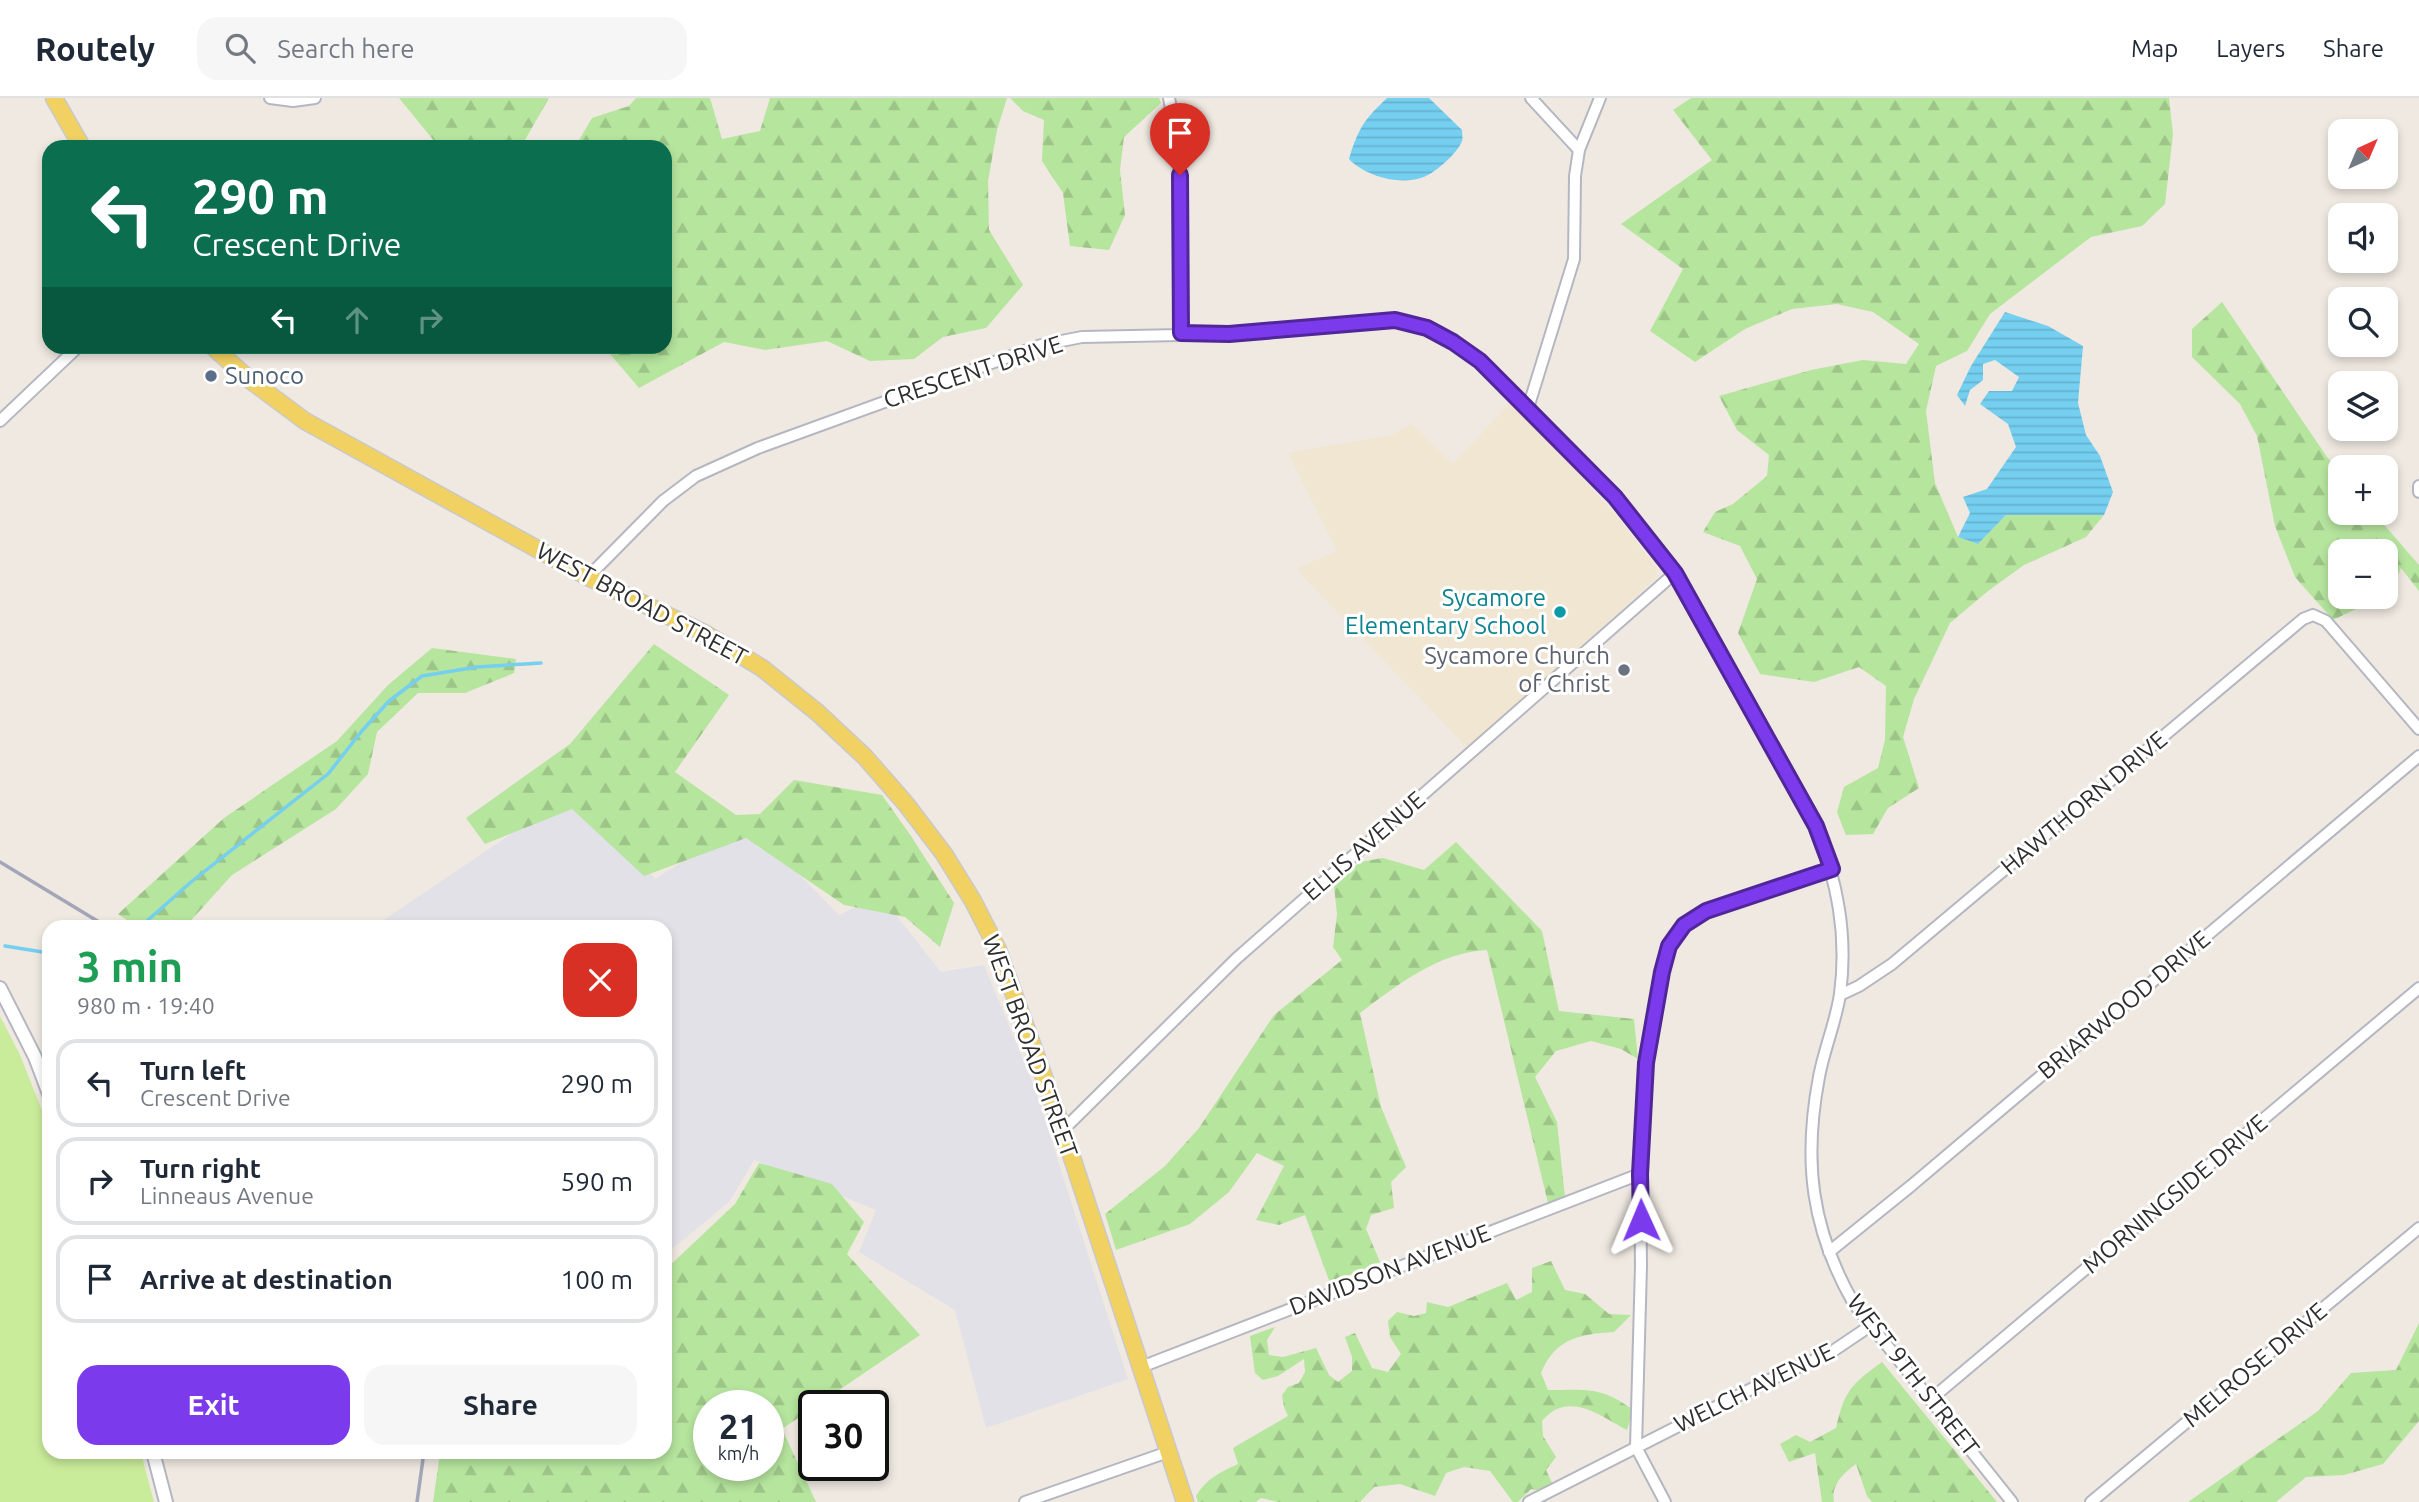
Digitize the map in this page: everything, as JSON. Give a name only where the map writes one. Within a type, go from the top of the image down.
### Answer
[{"type":"main road","points":[[54,98],[78,140]]},
{"type":"main road","name":"WEST BROAD STREET","points":[[221,354],[250,380],[306,421],[588,577],[704,633],[761,668],[818,713],[856,748],[906,804],[944,855],[973,901],[998,950],[1063,1130],[1185,1502]]},
{"type":"street","points":[[271,98],[293,101],[315,98]]},
{"type":"street","points":[[1169,98],[1176,130],[1180,175],[1181,333]]},
{"type":"street","points":[[1531,98],[1580,149]]},
{"type":"street","points":[[1528,408],[1574,259],[1575,176],[1580,149],[1600,98]]},
{"type":"street","name":"CRESCENT DRIVE","points":[[588,577],[606,556],[696,476],[746,453],[1041,345],[1082,337],[1229,334],[1395,320],[1427,328],[1480,361],[1615,497],[1675,573],[1816,826],[1832,869]]},
{"type":"street","points":[[0,421],[71,354]]},
{"type":"street","points":[[2419,486],[2419,492]]},
{"type":"street","name":"ELLIS AVENUE","points":[[1063,1130],[1237,958],[1675,573]]},
{"type":"street","name":"HAWTHORN DRIVE","points":[[1840,995],[1892,964],[2303,619],[2313,615],[2326,621],[2419,729]]},
{"type":"street","name":"BRIARWOOD DRIVE","points":[[1829,1252],[1912,1185],[2419,756]]},
{"type":"street","points":[[1665,1502],[1636,1447],[1641,1266],[1640,1174],[1646,1063],[1662,972],[1669,946],[1684,925],[1706,911],[1832,869]]},
{"type":"street","name":"WEST 9TH STREET","points":[[1832,869],[1841,921],[1840,995],[1819,1075],[1811,1128],[1811,1165],[1816,1211],[1839,1277],[1870,1326],[2012,1502]]},
{"type":"street","points":[[0,988],[42,1076]]},
{"type":"street","name":"MORNINGSIDE DRIVE","points":[[1930,1400],[2419,988]]},
{"type":"street","name":"DAVIDSON AVENUE","points":[[1141,1367],[1640,1174]]},
{"type":"street","name":"MELROSE DRIVE","points":[[2091,1502],[2419,1228]]},
{"type":"street","name":"WELCH AVENUE","points":[[1636,1447],[1830,1353],[1870,1326]]},
{"type":"street","points":[[1528,1502],[1636,1447]]},
{"type":"street","points":[[1025,1502],[1168,1452]]},
{"type":"street","points":[[155,1459],[166,1502]]},
{"type":"shaded area","points":[[1510,403],[1580,475],[1628,530],[1657,569],[1656,578],[1468,748],[1296,569],[1337,551],[1288,453],[1392,435],[1411,424],[1453,464]]},
{"type":"shaded area","points":[[582,786],[655,879],[747,821],[839,915],[880,895],[941,972],[984,965],[1034,1086],[1128,1379],[986,1428],[955,1310],[859,1252],[876,1210],[754,1160],[730,1201],[672,1249],[672,920],[384,920]]},
{"type":"green space","points":[[399,98],[549,98],[525,140],[433,140]]},
{"type":"green space","points":[[636,98],[710,98],[722,139],[760,131],[770,98],[1007,98],[997,130],[988,181],[989,230],[1023,285],[986,328],[943,337],[914,359],[870,361],[827,341],[765,350],[724,342],[639,388],[610,354],[672,354],[672,140],[579,140],[592,118],[629,106]]},
{"type":"green space","points":[[1010,98],[1159,98],[1161,103],[1124,137],[1120,170],[1125,215],[1109,250],[1070,246],[1063,193],[1042,161],[1044,120],[1023,111]]},
{"type":"green space","points":[[1691,98],[2169,98],[2173,134],[2165,204],[2142,226],[2091,237],[1990,314],[1967,351],[1936,366],[1926,411],[1935,483],[1958,537],[1978,544],[2006,515],[2104,515],[2086,537],[2024,565],[1950,623],[1914,699],[1903,737],[1919,788],[1888,808],[1873,834],[1846,835],[1837,812],[1844,787],[1878,768],[1885,740],[1886,686],[1859,667],[1814,682],[1760,674],[1738,633],[1757,579],[1740,546],[1703,532],[1715,512],[1733,504],[1767,476],[1769,455],[1737,430],[1719,396],[1811,370],[1863,360],[1906,364],[1919,344],[1873,312],[1837,304],[1792,309],[1745,329],[1695,362],[1650,331],[1683,269],[1621,224],[1712,160],[1673,110]]},
{"type":"green space","points":[[2222,302],[2328,458],[2328,525],[2384,525],[2396,539],[2328,539],[2328,609],[2356,609],[2333,620],[2295,577],[2275,526],[2257,436],[2240,404],[2192,357],[2192,329]]},
{"type":"green space","points":[[2398,541],[2419,565],[2419,591],[2401,568],[2398,575]]},
{"type":"green space","points":[[654,644],[729,695],[675,772],[736,815],[760,814],[794,780],[882,795],[954,903],[940,947],[905,917],[844,905],[746,838],[644,876],[572,809],[485,844],[466,818],[570,744]]},
{"type":"green space","points":[[432,648],[516,659],[514,673],[465,693],[418,693],[377,732],[368,774],[336,809],[232,875],[191,920],[127,920],[118,914],[224,818],[337,741],[388,685]]},
{"type":"green space","points":[[1456,842],[1542,931],[1559,1011],[1634,1019],[1638,1059],[1621,1049],[1591,1041],[1556,1051],[1535,1077],[1557,1122],[1565,1197],[1548,1203],[1487,950],[1469,952],[1435,963],[1404,981],[1360,1013],[1381,1107],[1406,1167],[1391,1182],[1394,1208],[1371,1215],[1366,1229],[1380,1262],[1330,1283],[1305,1215],[1279,1225],[1256,1220],[1284,1166],[1257,1153],[1229,1192],[1190,1224],[1116,1250],[1105,1214],[1165,1166],[1199,1128],[1274,1015],[1342,960],[1333,947],[1337,914],[1334,886],[1360,862],[1383,858],[1424,870]]},
{"type":"green space","points":[[0,1016],[20,1055],[42,1110],[42,1459],[143,1459],[154,1502],[0,1502]]},
{"type":"green space","points":[[759,1163],[832,1184],[864,1222],[847,1254],[920,1335],[839,1390],[798,1390],[798,1418],[784,1428],[784,1390],[693,1390],[693,1481],[784,1481],[784,1433],[798,1463],[798,1481],[806,1481],[816,1502],[433,1502],[439,1459],[672,1459],[672,1263],[735,1204]]},
{"type":"green space","points":[[1551,1261],[1565,1290],[1585,1294],[1609,1314],[1631,1315],[1614,1332],[1590,1334],[1570,1340],[1553,1353],[1541,1373],[1548,1390],[1602,1393],[1633,1410],[1627,1430],[1595,1412],[1573,1406],[1562,1407],[1542,1421],[1543,1436],[1556,1457],[1546,1470],[1553,1485],[1540,1491],[1531,1489],[1518,1502],[1513,1502],[1490,1471],[1464,1467],[1446,1473],[1435,1496],[1400,1484],[1374,1487],[1360,1502],[1278,1502],[1261,1498],[1256,1502],[1198,1502],[1196,1496],[1204,1485],[1219,1473],[1238,1464],[1233,1448],[1288,1416],[1282,1395],[1288,1387],[1299,1383],[1305,1372],[1304,1359],[1278,1376],[1263,1380],[1255,1373],[1250,1336],[1275,1327],[1267,1340],[1269,1355],[1283,1357],[1316,1348],[1329,1375],[1338,1382],[1352,1371],[1352,1357],[1345,1337],[1355,1333],[1372,1368],[1388,1372],[1401,1354],[1390,1337],[1388,1321],[1397,1312],[1414,1316],[1426,1313],[1427,1302],[1448,1307],[1507,1283],[1516,1300],[1532,1292],[1532,1268]]},
{"type":"green space","points":[[2419,1323],[2419,1421],[2383,1464],[2344,1475],[2306,1477],[2276,1502],[2188,1502],[2318,1411],[2351,1373],[2396,1370]]},
{"type":"green space","points":[[1882,1362],[1997,1502],[1872,1502],[1867,1496],[1856,1464],[1836,1485],[1834,1502],[1822,1502],[1815,1453],[1789,1462],[1780,1444],[1796,1435],[1810,1442],[1836,1428],[1846,1396],[1856,1383]]},
{"type":"water","points":[[1387,98],[1429,98],[1462,130],[1462,141],[1456,151],[1426,176],[1412,180],[1392,180],[1364,170],[1349,159],[1363,125]]},
{"type":"water","points":[[2005,312],[2048,326],[2083,346],[2078,403],[2086,435],[2100,456],[2113,492],[2104,515],[2006,515],[1978,544],[1958,537],[1970,513],[1963,497],[1987,489],[2016,447],[2008,424],[1980,404],[1989,391],[2012,391],[2019,377],[1995,360],[1983,364],[1983,380],[1970,390],[1965,406],[1957,395],[1971,366]]},
{"type":"waterway","points":[[148,920],[191,882],[328,774],[389,701],[422,676],[477,667],[541,663]]},
{"type":"waterway","points":[[5,946],[42,952]]},
{"type":"railway","points":[[0,862],[96,920]]},
{"type":"railway","points":[[417,1502],[423,1459]]},
{"type":"place","name":"Sunoco","points":[[211,376]]},
{"type":"place","name":"Sycamore Elementary School","points":[[1560,612]]},
{"type":"place","name":"Sycamore Church of Christ","points":[[1624,670]]},
{"type":"route","points":[[1180,175],[1181,333],[1229,334],[1395,320],[1427,328],[1480,361],[1615,497],[1675,573],[1816,826],[1832,869],[1706,911],[1684,925],[1669,946],[1646,1063],[1640,1174],[1641,1220]]}]
